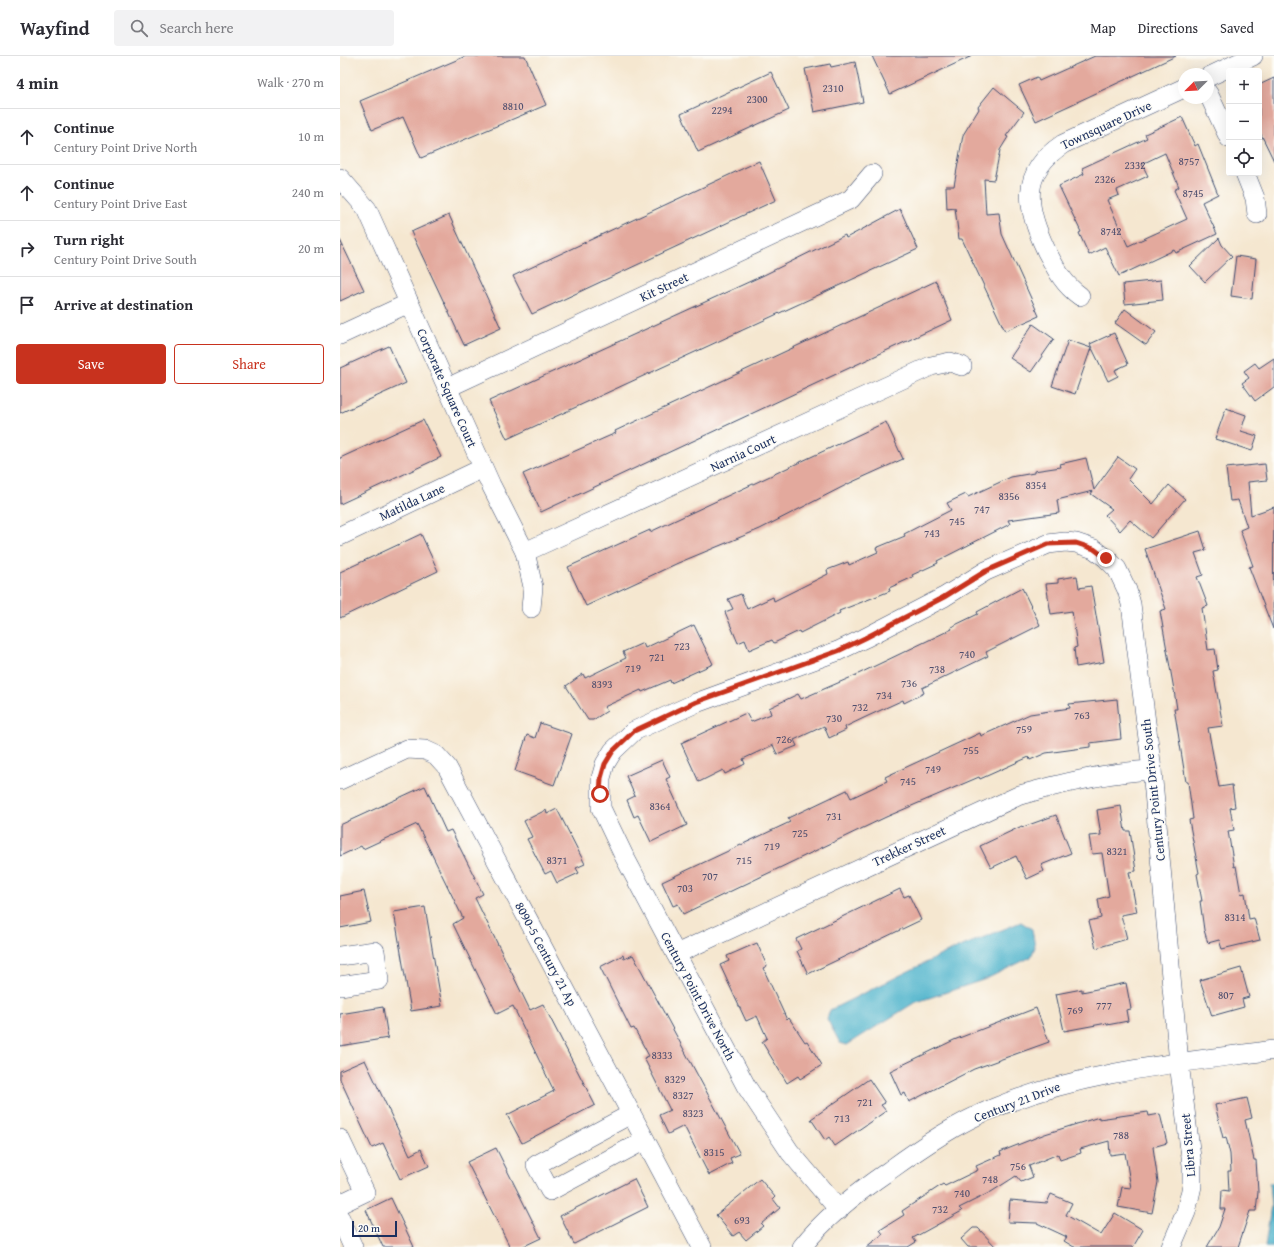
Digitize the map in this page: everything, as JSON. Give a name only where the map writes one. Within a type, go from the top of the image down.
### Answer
[{"type":"street","points":[[1214,74],[1253,56]]},
{"type":"street","name":"Townsquare Drive","points":[[1080,296],[1064,282],[1058,273],[1033,220],[1029,203],[1031,187],[1036,173],[1051,151],[1063,144],[1178,91]]},
{"type":"street","points":[[1213,104],[1226,132]]},
{"type":"street","name":"Kit Street","points":[[447,388],[851,199],[872,174]]},
{"type":"street","points":[[1246,176],[1255,198],[1257,214]]},
{"type":"street","name":"Corporate Square Court","points":[[340,178],[367,209],[483,468],[526,552],[533,587],[531,608]]},
{"type":"street","points":[[340,335],[409,303]]},
{"type":"street","name":"Narnia Court","points":[[526,552],[931,366],[950,362],[962,366]]},
{"type":"street","name":"Matilda Lane","points":[[340,536],[483,468]]},
{"type":"street","name":"Century Point Drive South","points":[[605,764],[613,751],[630,734],[641,728],[696,702],[838,651],[944,597],[986,571],[1037,548],[1048,544],[1076,543],[1094,549],[1117,569],[1127,590],[1152,770],[1179,1063]]},
{"type":"street","name":"8090-5 Century 21 Ap","points":[[340,780],[407,749],[425,750],[436,755],[447,767],[702,1247]]},
{"type":"street","name":"Century Point Drive North","points":[[605,764],[601,778],[601,808],[676,954],[746,1086],[767,1119],[790,1152],[839,1210]]},
{"type":"street","name":"Trekker Street","points":[[676,954],[1020,795],[1056,785],[1117,774],[1152,770]]},
{"type":"street","points":[[340,956],[375,951],[379,980],[340,986]]},
{"type":"street","name":"Century 21 Drive","points":[[802,1247],[839,1210],[879,1178],[914,1153],[952,1129],[993,1108],[1040,1091],[1085,1078],[1274,1050]]},
{"type":"street","name":"Libra Street","points":[[1171,1247],[1186,1212],[1192,1186],[1192,1165],[1179,1063]]},
{"type":"street","points":[[631,1114],[536,1165],[550,1191],[645,1140]]},
{"type":"street","points":[[340,1139],[365,1192],[340,1204]]},
{"type":"street","points":[[340,1218],[352,1247]]},
{"type":"water","points":[[1021,922],[1032,929],[1035,947],[1031,957],[986,979],[914,1003],[847,1045],[840,1043],[827,1019],[830,1010],[943,954]]},
{"type":"water","points":[[1269,1183],[1274,1183],[1274,1247],[1265,1247],[1271,1205]]},
{"type":"building","points":[[466,56],[525,56],[546,105],[421,158],[403,117],[372,130],[360,101]]},
{"type":"building","points":[[872,56],[972,56],[890,94]]},
{"type":"building","points":[[1095,56],[1176,56],[1036,121],[1019,85],[1037,77],[1039,81]]},
{"type":"building","points":[[855,62],[863,102],[814,112],[805,69],[830,64],[831,67]]},
{"type":"building","points":[[771,72],[789,110],[698,152],[681,114]]},
{"type":"building","points":[[1274,78],[1274,161],[1262,136],[1262,84]]},
{"type":"building","points":[[994,87],[1024,112],[1006,136],[1008,137],[1000,150],[994,180],[984,179],[986,214],[999,213],[1002,234],[1039,316],[1005,331],[962,239],[959,239],[955,208],[947,209],[946,186],[954,186],[963,135],[979,109],[978,107]]},
{"type":"building","points":[[1182,117],[1195,146],[1198,144],[1218,194],[1202,202],[1217,234],[1176,253],[1174,250],[1119,276],[1105,247],[1089,255],[1079,233],[1081,232],[1059,186],[1084,174],[1082,168],[1147,138],[1145,134]],"holes":[[[1165,153],[1179,187],[1174,190],[1187,219],[1128,246],[1107,200],[1119,195],[1117,190],[1148,176],[1142,164]]]},
{"type":"building","points":[[759,161],[776,200],[532,314],[513,276]]},
{"type":"building","points":[[900,209],[918,249],[507,439],[489,401],[764,275],[845,235],[846,238]]},
{"type":"building","points":[[449,215],[501,328],[464,345],[411,232]]},
{"type":"building","points":[[1219,238],[1222,245],[1232,256],[1205,282],[1190,266]]},
{"type":"building","points":[[340,240],[364,290],[340,301]]},
{"type":"building","points":[[1236,256],[1256,259],[1252,299],[1231,296]]},
{"type":"building","points":[[1161,280],[1163,300],[1125,304],[1123,284]]},
{"type":"building","points":[[936,281],[952,320],[541,512],[523,474],[616,433],[615,431]]},
{"type":"building","points":[[1125,309],[1156,332],[1146,345],[1115,323]]},
{"type":"building","points":[[1033,324],[1054,339],[1031,372],[1010,358]]},
{"type":"building","points":[[1114,333],[1128,364],[1115,370],[1118,376],[1108,381],[1090,344]]},
{"type":"building","points":[[1068,340],[1091,348],[1075,394],[1052,386]]},
{"type":"building","points":[[389,346],[406,383],[340,413],[340,368]]},
{"type":"building","points":[[1274,358],[1274,387],[1255,401],[1242,383],[1249,378],[1244,371],[1255,363],[1259,368]]},
{"type":"building","points":[[1226,408],[1246,415],[1241,431],[1257,436],[1252,451],[1215,439]]},
{"type":"building","points":[[423,420],[441,457],[340,504],[340,458]]},
{"type":"building","points":[[886,422],[903,459],[850,483],[760,529],[678,563],[586,606],[568,567],[650,530],[650,532]]},
{"type":"building","points":[[1118,457],[1135,469],[1128,479],[1153,504],[1169,485],[1185,499],[1151,538],[1130,520],[1120,531],[1105,515],[1112,509],[1091,494],[1093,491],[1057,500],[1059,513],[1008,520],[1010,524],[937,561],[938,563],[889,588],[890,591],[839,611],[840,613],[800,633],[799,631],[774,643],[772,640],[749,650],[745,640],[738,643],[725,612],[733,609],[728,599],[741,594],[747,609],[773,597],[774,601],[828,574],[827,570],[848,562],[849,565],[878,552],[876,548],[905,536],[904,534],[951,510],[947,503],[966,494],[968,497],[1011,477],[1034,473],[1034,471],[1061,467],[1060,464],[1086,458],[1094,490]]},
{"type":"building","points":[[1265,464],[1267,480],[1248,482],[1251,515],[1274,507],[1273,629],[1249,567],[1253,566],[1240,530],[1247,527],[1238,500],[1230,501],[1226,468]]},
{"type":"building","points":[[1200,531],[1206,550],[1195,553],[1203,575],[1197,577],[1208,606],[1202,608],[1208,650],[1215,649],[1218,670],[1213,671],[1223,726],[1208,728],[1219,787],[1232,785],[1235,807],[1230,808],[1234,830],[1228,831],[1234,867],[1236,866],[1241,894],[1245,893],[1249,919],[1254,918],[1260,940],[1222,949],[1219,940],[1208,943],[1204,930],[1200,901],[1202,901],[1197,874],[1199,873],[1189,820],[1193,819],[1188,782],[1186,782],[1174,709],[1177,709],[1160,611],[1166,609],[1145,549]]},
{"type":"building","points":[[421,534],[438,571],[340,618],[340,572]]},
{"type":"building","points":[[1077,576],[1079,588],[1091,586],[1104,662],[1076,667],[1074,648],[1077,647],[1072,611],[1051,614],[1046,584],[1058,583],[1058,579]]},
{"type":"building","points":[[1022,588],[1040,625],[986,652],[988,656],[922,688],[924,693],[904,703],[903,700],[868,716],[845,727],[846,730],[829,738],[824,726],[794,740],[797,746],[777,754],[773,745],[743,759],[745,764],[725,774],[723,770],[699,782],[681,743],[746,713],[751,722],[771,714],[769,708],[798,694],[801,699],[854,676],[952,629],[951,627],[978,614],[977,612]]},
{"type":"building","points":[[694,625],[713,664],[671,683],[670,680],[642,692],[641,690],[604,707],[607,711],[593,720],[588,720],[566,686],[583,674],[585,678],[626,658],[623,652],[643,643],[645,648]]},
{"type":"building","points":[[1117,699],[1121,739],[1090,743],[1090,747],[1046,753],[1030,760],[1029,757],[980,779],[979,777],[886,817],[683,914],[678,904],[673,906],[662,882],[790,822],[788,818],[847,790],[851,798],[887,781],[885,777],[980,733],[981,736],[1030,714],[1070,708],[1069,704]]},
{"type":"building","points":[[540,723],[572,734],[554,785],[515,771],[527,735],[535,738]]},
{"type":"building","points":[[662,760],[670,777],[666,779],[687,825],[651,842],[638,815],[634,817],[627,800],[635,796],[626,776]]},
{"type":"building","points":[[425,786],[446,832],[451,830],[483,894],[475,898],[530,1010],[543,1004],[595,1105],[522,1143],[507,1115],[554,1091],[513,1006],[497,1014],[453,924],[463,918],[417,824],[363,849],[361,846],[340,856],[340,825]]},
{"type":"building","points":[[1121,806],[1125,831],[1130,831],[1136,871],[1129,872],[1137,912],[1121,915],[1127,939],[1096,948],[1089,921],[1101,918],[1098,899],[1109,896],[1102,853],[1092,854],[1089,836],[1101,835],[1097,810]]},
{"type":"building","points":[[557,809],[585,864],[576,868],[579,873],[557,883],[551,871],[545,874],[527,839],[532,837],[524,821],[546,810],[547,814]]},
{"type":"building","points":[[1056,815],[1071,853],[1041,865],[1044,871],[1027,879],[1016,856],[991,868],[980,846],[1022,826],[1023,827]]},
{"type":"building","points":[[900,889],[904,897],[909,895],[921,920],[808,974],[797,951],[801,949],[796,939]]},
{"type":"building","points":[[364,891],[371,922],[340,928],[340,896]]},
{"type":"building","points":[[425,907],[442,1006],[411,1011],[394,912]]},
{"type":"building","points":[[757,943],[767,966],[763,968],[787,1020],[789,1018],[805,1042],[807,1041],[822,1065],[800,1079],[798,1076],[787,1083],[762,1042],[767,1038],[757,1016],[746,1021],[720,965],[729,961],[727,956]]},
{"type":"building","points":[[623,955],[624,959],[633,955],[740,1154],[730,1158],[732,1163],[709,1175],[684,1126],[668,1134],[659,1115],[670,1110],[644,1058],[649,1056],[634,1028],[631,1029],[600,967]]},
{"type":"building","points":[[1241,968],[1249,997],[1242,999],[1244,1007],[1212,1016],[1200,980]]},
{"type":"building","points":[[1126,983],[1131,1009],[1126,1010],[1128,1021],[1107,1025],[1107,1023],[1064,1031],[1056,994],[1082,989],[1082,992]]},
{"type":"building","points":[[383,1007],[388,1038],[340,1046],[340,1014]]},
{"type":"building","points":[[1036,1008],[1049,1042],[974,1069],[909,1102],[905,1093],[901,1095],[890,1071],[954,1040]]},
{"type":"building","points":[[365,1060],[410,1155],[421,1149],[429,1166],[400,1179],[383,1143],[372,1148],[340,1079],[340,1071]]},
{"type":"building","points":[[869,1079],[885,1103],[881,1105],[886,1111],[835,1146],[829,1137],[825,1140],[811,1119]]},
{"type":"building","points":[[1247,1098],[1252,1118],[1245,1120],[1254,1160],[1256,1160],[1258,1192],[1256,1211],[1250,1211],[1238,1247],[1207,1247],[1219,1227],[1225,1209],[1221,1209],[1222,1190],[1229,1191],[1228,1171],[1231,1171],[1230,1154],[1226,1137],[1223,1138],[1215,1105]]},
{"type":"building","points":[[1148,1112],[1149,1116],[1160,1114],[1167,1143],[1153,1147],[1158,1182],[1152,1213],[1118,1207],[1122,1187],[1131,1188],[1125,1153],[1110,1155],[1109,1141],[1080,1149],[1081,1153],[1060,1160],[1058,1154],[1029,1166],[1033,1177],[1021,1182],[1016,1176],[991,1192],[959,1208],[962,1211],[913,1238],[916,1242],[908,1247],[866,1247],[883,1234],[880,1230],[904,1215],[902,1211],[943,1184],[945,1186],[978,1170],[976,1166],[1001,1155],[1000,1152],[1045,1134],[1099,1117],[1099,1119]]},
{"type":"building","points":[[496,1148],[541,1238],[522,1247],[510,1247],[467,1162]]},
{"type":"building","points":[[634,1179],[648,1207],[574,1244],[560,1216]]},
{"type":"building","points":[[760,1179],[775,1197],[773,1199],[780,1208],[761,1224],[763,1226],[746,1240],[739,1232],[733,1236],[716,1215]]},
{"type":"building","points":[[1051,1194],[1072,1203],[1066,1215],[1101,1235],[1115,1213],[1143,1230],[1133,1247],[1074,1247],[1064,1241],[1067,1237],[1037,1223],[1008,1222],[1010,1200],[1047,1203]]},
{"type":"building","points":[[391,1198],[414,1247],[383,1247],[366,1210]]},
{"type":"building","points":[[973,1228],[978,1228],[996,1247],[968,1247],[961,1239]]},
{"type":"route","points":[[600,794],[601,778],[605,764],[613,751],[626,738],[634,731],[696,702],[766,675],[838,651],[944,597],[986,571],[1048,544],[1065,542],[1076,543],[1094,549],[1106,558]]}]
